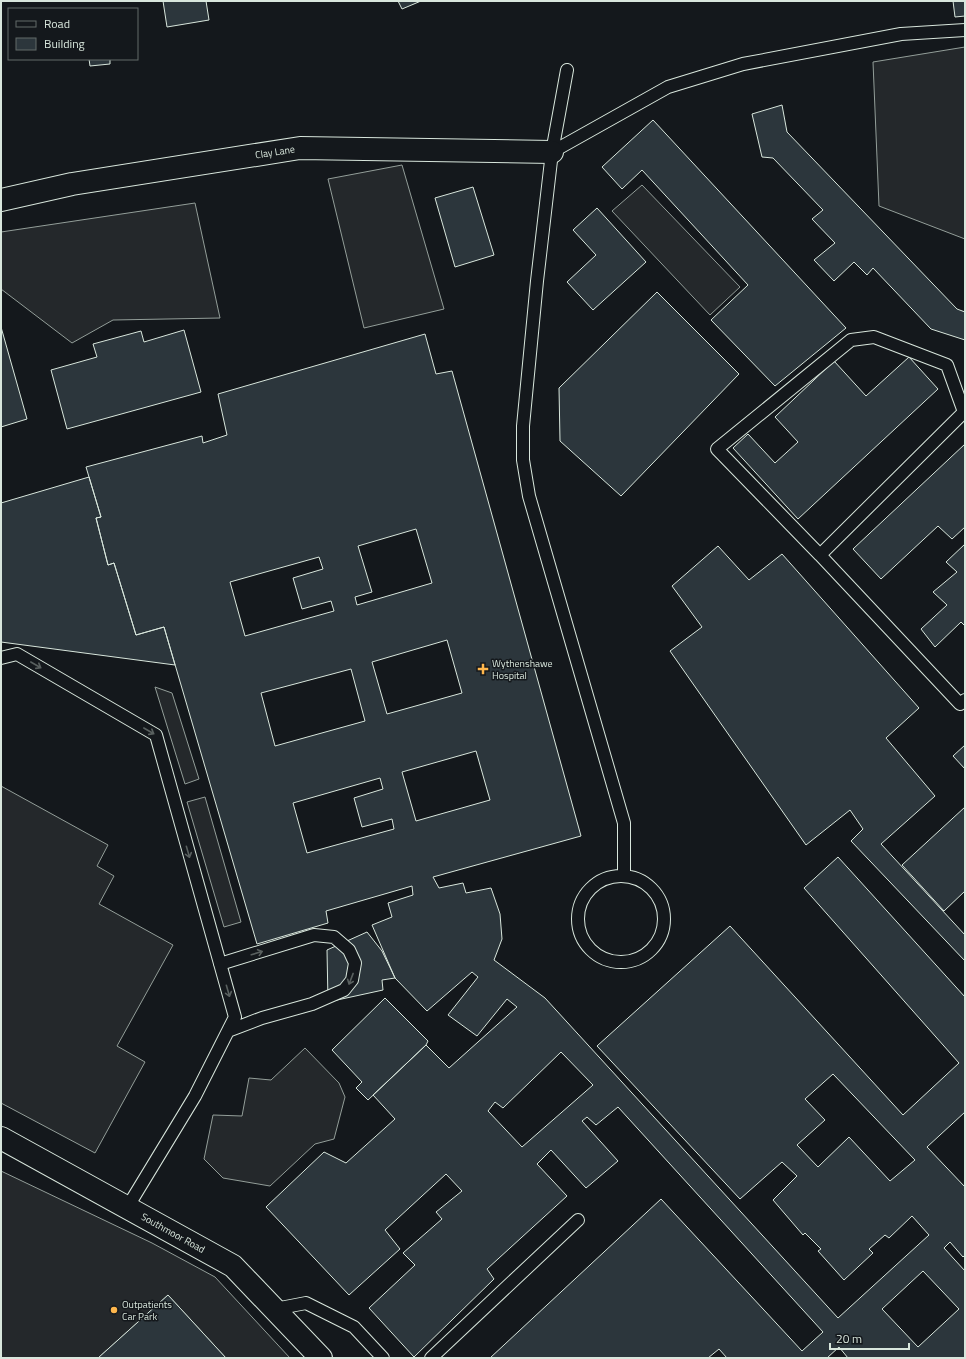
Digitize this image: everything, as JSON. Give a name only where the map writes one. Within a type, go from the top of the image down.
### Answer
[{"type":"street","name":"Clay Lane","points":[[1,200],[72,184],[300,148],[552,152]]},
{"type":"street","name":"Southmoor Road","points":[[1,1138],[232,1266],[321,1358]]},
{"type":"lane","points":[[552,152],[668,87],[743,64],[901,34],[965,30]]},
{"type":"lane","points":[[567,70],[552,152],[537,281],[523,426],[523,460],[529,496],[624,823],[624,875]]},
{"type":"lane","points":[[820,555],[964,412],[946,364],[874,337],[851,340],[717,449],[820,555],[960,704],[965,700]]},
{"type":"lane","points":[[1,658],[17,654],[156,735],[235,1017],[195,1096],[127,1208]]},
{"type":"lane","points":[[624,875],[642,880],[656,892],[664,910],[663,932],[646,956],[625,964],[603,960],[585,945],[578,925],[580,904],[599,881],[624,875]]},
{"type":"lane","points":[[220,964],[314,935],[334,937],[349,950],[355,963],[352,980],[344,990],[312,1004],[262,1018],[228,1031]]},
{"type":"lane","points":[[431,1358],[578,1220]]},
{"type":"lane","points":[[275,1309],[306,1303],[354,1327],[383,1358]]},
{"type":"shaded area","points":[[965,47],[965,239],[879,206],[873,62]]},
{"type":"shaded area","points":[[402,165],[444,309],[364,328],[328,179]]},
{"type":"shaded area","points":[[642,185],[740,287],[710,315],[612,211]]},
{"type":"shaded area","points":[[195,203],[220,318],[113,320],[72,343],[1,289],[1,232]]},
{"type":"shaded area","points":[[155,687],[172,693],[199,779],[185,784]]},
{"type":"shaded area","points":[[1,786],[108,845],[97,866],[114,876],[99,904],[173,945],[117,1046],[145,1062],[95,1153],[1,1103]]},
{"type":"shaded area","points":[[205,797],[241,922],[224,927],[187,802]]},
{"type":"shaded area","points":[[305,1048],[339,1083],[345,1097],[334,1139],[315,1144],[270,1186],[223,1178],[204,1159],[213,1115],[242,1116],[249,1078],[271,1080]]},
{"type":"shaded area","points":[[1,1171],[152,1243],[215,1277],[290,1358],[226,1358],[168,1295],[98,1358],[1,1358]]},
{"type":"building","points":[[163,1],[206,1],[209,20],[167,27]]},
{"type":"building","points":[[398,1],[421,1],[402,9]]},
{"type":"building","points":[[953,1],[965,1],[965,16],[955,17]]},
{"type":"building","points":[[89,60],[110,60],[110,64],[90,66]]},
{"type":"building","points":[[782,105],[787,132],[957,309],[965,312],[965,340],[931,329],[873,268],[867,275],[854,262],[834,281],[814,260],[835,243],[812,219],[823,210],[773,158],[762,157],[752,114]]},
{"type":"building","points":[[653,120],[846,328],[775,386],[711,320],[748,285],[642,170],[622,189],[602,167]]},
{"type":"building","points":[[473,187],[494,255],[455,267],[435,198]]},
{"type":"building","points":[[597,208],[646,262],[593,310],[567,282],[596,255],[573,230]]},
{"type":"building","points":[[657,292],[739,374],[621,496],[560,441],[559,388]]},
{"type":"building","points":[[1,327],[27,419],[1,427]]},
{"type":"building","points":[[184,330],[201,392],[67,429],[51,370],[97,357],[93,344],[141,331],[144,342]]},
{"type":"building","points":[[425,334],[436,374],[452,371],[581,836],[433,877],[439,888],[463,883],[466,893],[491,888],[500,914],[502,939],[494,960],[545,998],[838,1318],[929,1235],[912,1216],[889,1238],[885,1235],[869,1249],[873,1253],[844,1280],[818,1251],[821,1249],[805,1233],[803,1235],[773,1200],[797,1176],[782,1162],[740,1199],[597,1046],[730,926],[903,1115],[959,1063],[804,888],[838,857],[965,997],[965,1112],[927,1147],[965,1187],[965,1255],[963,1257],[950,1242],[944,1248],[965,1271],[965,1358],[848,1358],[839,1347],[827,1358],[727,1358],[719,1349],[708,1358],[490,1358],[661,1199],[802,1351],[823,1332],[618,1107],[596,1125],[587,1117],[582,1121],[618,1161],[586,1188],[551,1150],[537,1164],[567,1196],[487,1269],[494,1279],[414,1357],[369,1308],[415,1265],[403,1253],[442,1219],[436,1212],[462,1191],[446,1174],[385,1230],[400,1249],[349,1295],[266,1207],[324,1152],[346,1163],[395,1119],[373,1095],[426,1045],[449,1068],[517,1007],[507,999],[477,1036],[448,1015],[478,977],[472,972],[427,1011],[395,978],[372,925],[392,917],[388,903],[413,895],[412,886],[326,911],[328,923],[257,944],[164,627],[136,635],[114,563],[108,565],[96,518],[101,517],[86,467],[202,436],[203,443],[227,435],[218,394]],"holes":[[[416,529],[432,583],[357,605],[355,597],[372,592],[358,546]],[[319,557],[323,569],[293,578],[302,609],[331,601],[334,611],[245,636],[230,582]],[[447,640],[462,693],[387,714],[372,662]],[[351,669],[365,721],[275,746],[261,693]],[[476,751],[490,800],[416,821],[402,772]],[[380,778],[383,789],[354,798],[362,827],[392,819],[394,829],[307,853],[293,803]],[[561,1052],[593,1085],[522,1147],[488,1111],[495,1102],[503,1108]],[[833,1074],[915,1160],[890,1181],[849,1137],[818,1167],[797,1145],[825,1120],[805,1099]],[[923,1271],[959,1309],[918,1347],[882,1309]]]},
{"type":"building","points":[[909,357],[938,389],[798,519],[733,448],[748,434],[775,463],[798,442],[775,417],[834,361],[866,396]]},
{"type":"building","points":[[965,444],[965,527],[952,539],[938,526],[881,579],[853,549]]},
{"type":"building","points":[[89,477],[101,517],[96,518],[108,565],[114,563],[136,635],[164,627],[175,665],[1,642],[1,503]]},
{"type":"building","points":[[965,544],[965,626],[961,622],[935,647],[921,629],[947,605],[933,592],[957,572],[946,562]]},
{"type":"building","points":[[718,546],[749,580],[782,554],[919,708],[886,738],[935,796],[881,844],[965,935],[965,961],[851,841],[863,829],[850,810],[806,845],[670,651],[702,627],[672,586]]},
{"type":"building","points":[[965,745],[965,769],[953,756]]},
{"type":"building","points":[[965,807],[965,891],[944,911],[902,865]]},
{"type":"building","points":[[367,932],[382,951],[395,978],[382,980],[383,990],[328,1002],[327,950]]},
{"type":"building","points":[[385,998],[428,1041],[426,1045],[368,1100],[356,1088],[362,1082],[332,1050]]},
{"type":"building","points":[[168,1295],[226,1358],[98,1358]]},
{"type":"place","name":"Wythenshawe Hospital","points":[[483,669]]},
{"type":"place","name":"Outpatients Car Park","points":[[114,1310]]}]
